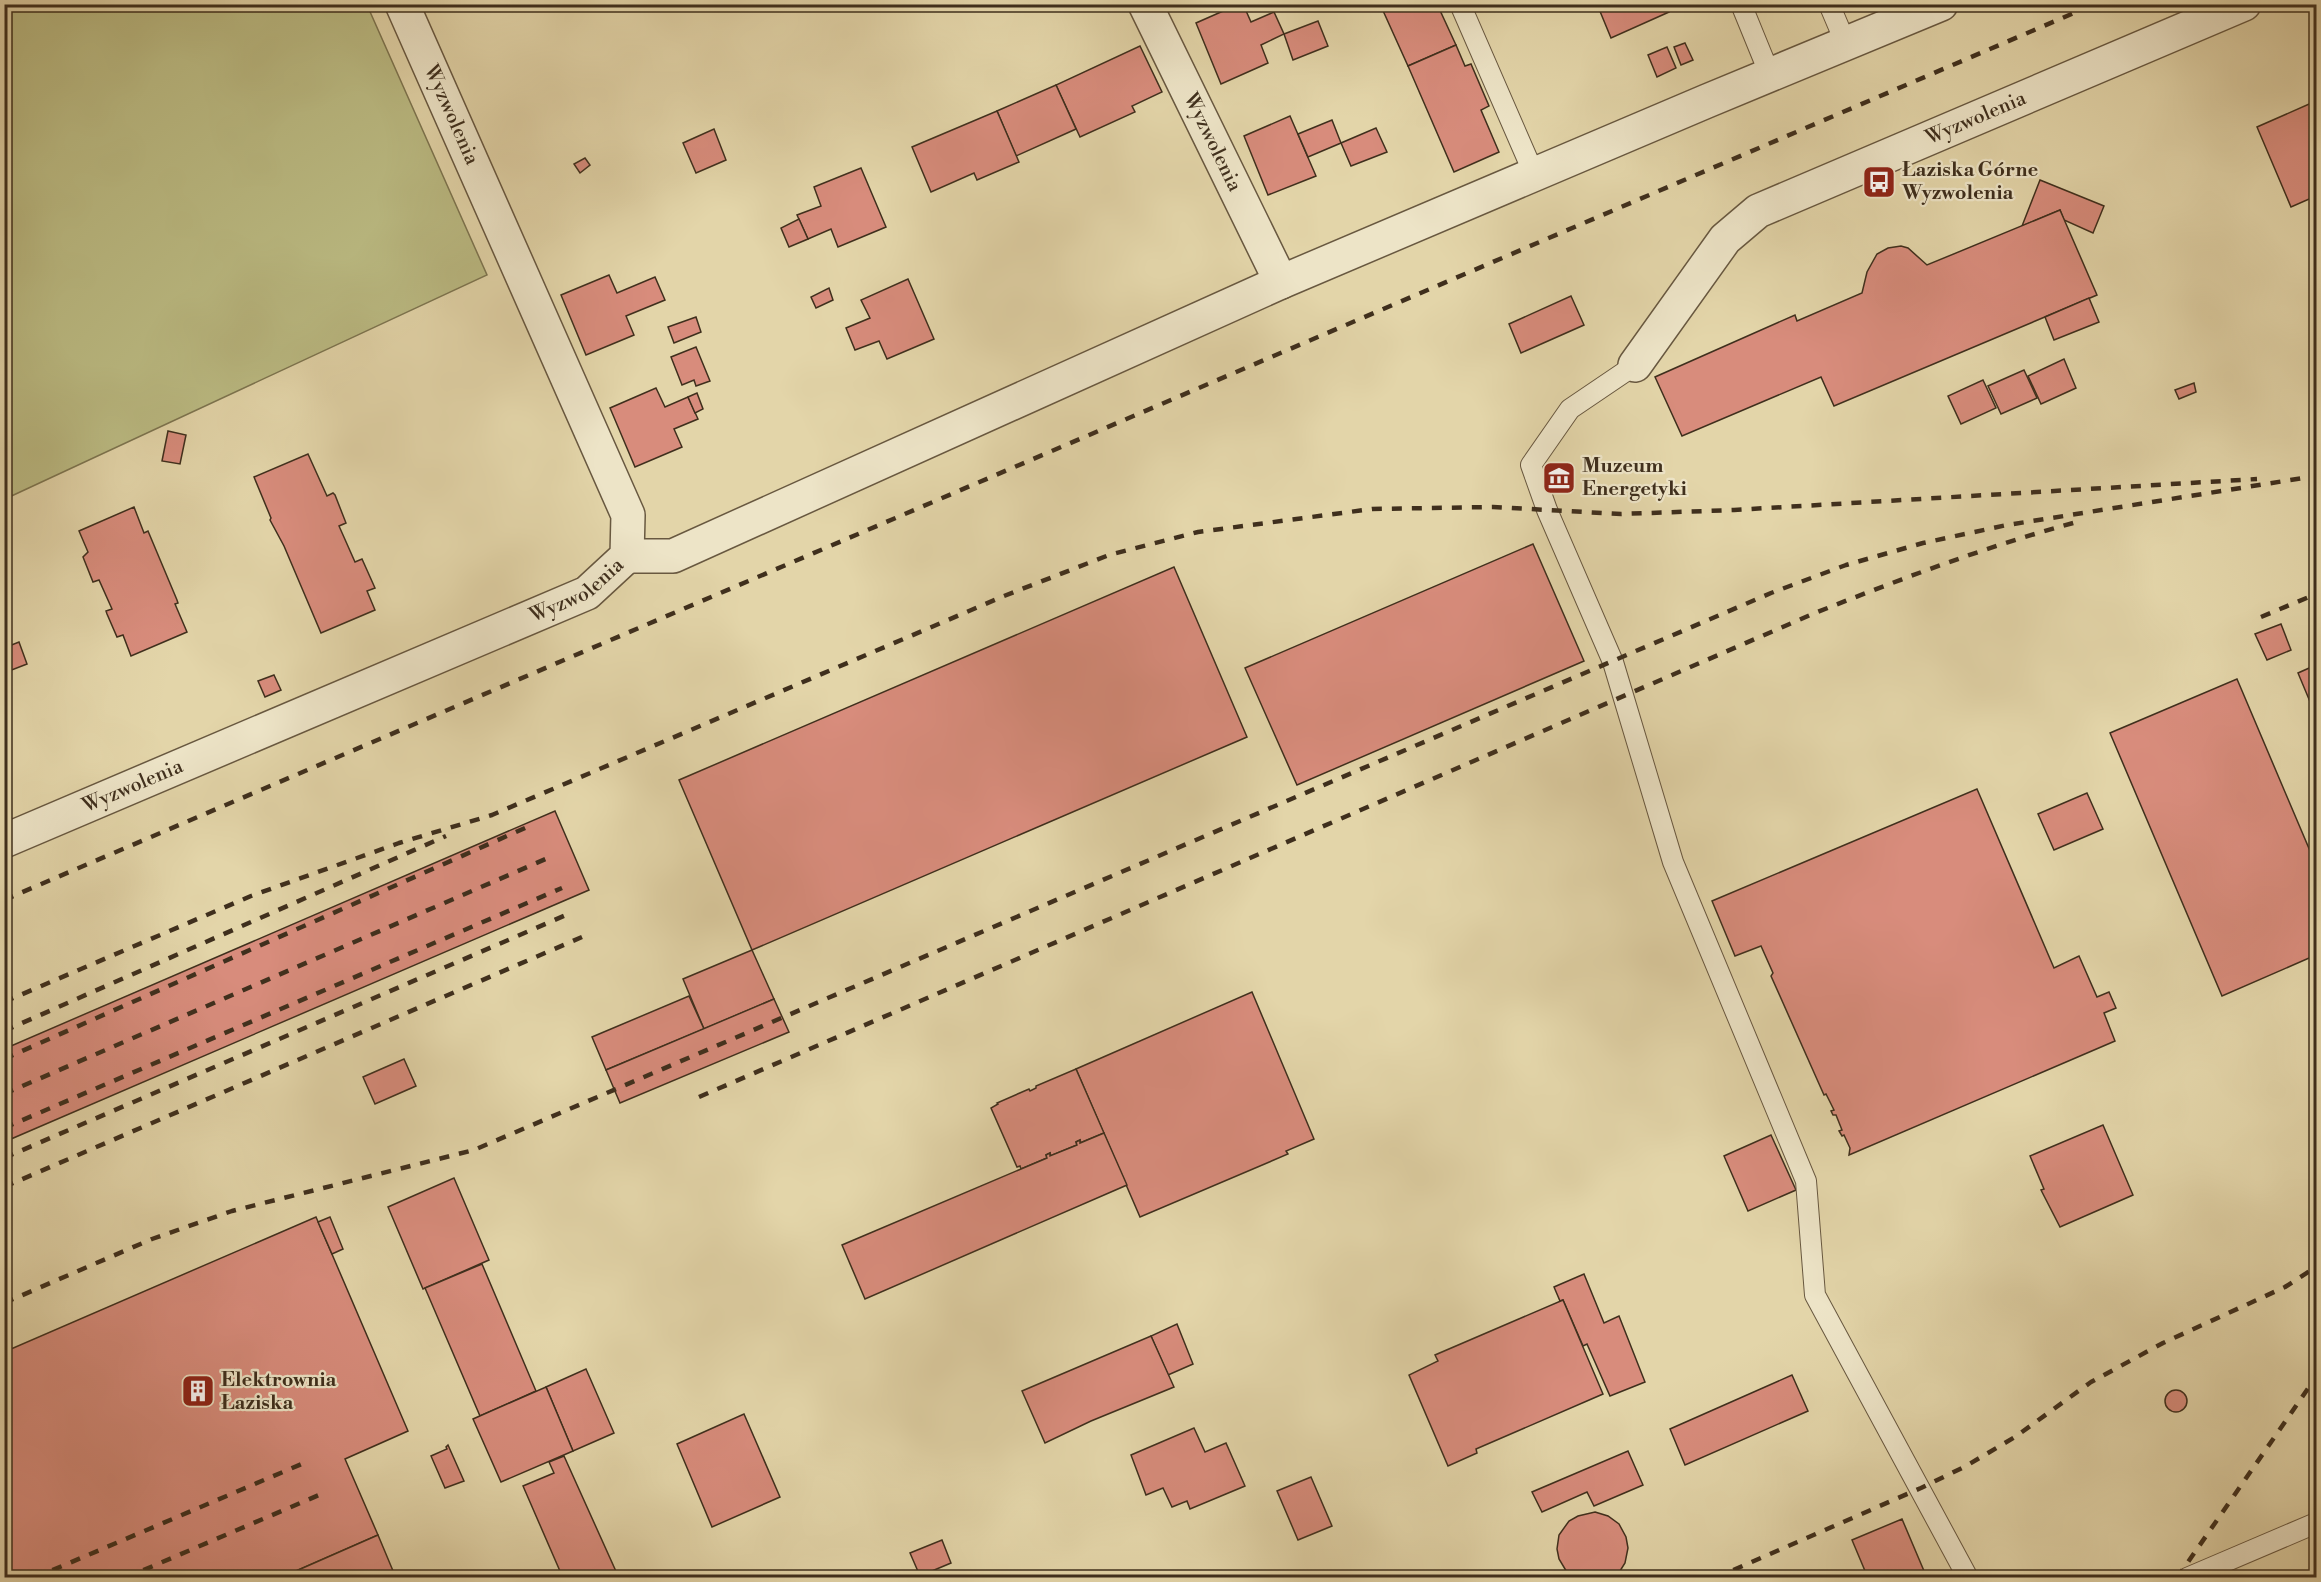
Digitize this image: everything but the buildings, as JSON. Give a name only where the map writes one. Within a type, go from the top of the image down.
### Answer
[{"type":"street","name":"Wyzwolenia","points":[[4,841],[587,593],[627,556],[628,515],[402,4]]},
{"type":"street","points":[[627,556],[673,556],[1281,282],[1941,4]]},
{"type":"street","name":"Wyzwolenia","points":[[1635,365],[1725,239],[1758,211],[2244,4]]},
{"type":"street","name":"Wyzwolenia","points":[[1149,6],[1281,282]]},
{"type":"lane","points":[[1460,4],[1534,174]]},
{"type":"lane","points":[[1741,4],[1770,75]]},
{"type":"lane","points":[[1829,4],[1846,44]]},
{"type":"lane","points":[[1635,365],[1570,409],[1531,465],[1547,510],[1616,670],[1673,862],[1806,1181],[1815,1296],[1968,1578]]},
{"type":"lane","points":[[2187,1578],[2316,1523]]},
{"type":"green space","points":[[4,5],[367,5],[487,275],[5,499]]},
{"type":"railway","points":[[4,900],[2095,4]]},
{"type":"railway","points":[[4,1303],[152,1239],[232,1211],[474,1150],[1771,593],[1846,565],[1923,543],[2007,525],[2316,476]]},
{"type":"railway","points":[[4,1002],[251,896],[399,843],[492,815],[1004,596],[1109,555],[1198,532],[1372,509],[1493,507],[1621,514],[1734,510],[2257,479]]},
{"type":"railway","points":[[699,1097],[1815,613],[1977,552],[2077,522]]},
{"type":"railway","points":[[2261,617],[2316,594]]},
{"type":"railway","points":[[4,1059],[534,824]]},
{"type":"railway","points":[[4,1031],[446,836]]},
{"type":"railway","points":[[4,1094],[548,858]]},
{"type":"railway","points":[[4,1128],[562,888]]},
{"type":"railway","points":[[4,1158],[573,912]]},
{"type":"railway","points":[[4,1187],[582,937]]},
{"type":"railway","points":[[1715,1578],[1966,1466],[2015,1437],[2091,1382],[2163,1343],[2285,1287],[2316,1267]]},
{"type":"railway","points":[[2177,1578],[2316,1377]]},
{"type":"railway","points":[[34,1578],[304,1463]]},
{"type":"railway","points":[[125,1578],[319,1495]]},
{"type":"place","name":"Łaziska Górne Wyzwolenia","points":[[1879,182]]},
{"type":"place","name":"Muzeum Energetyki","points":[[1559,478]]},
{"type":"place","name":"Elektrownia Łaziska","points":[[198,1391]]}]
